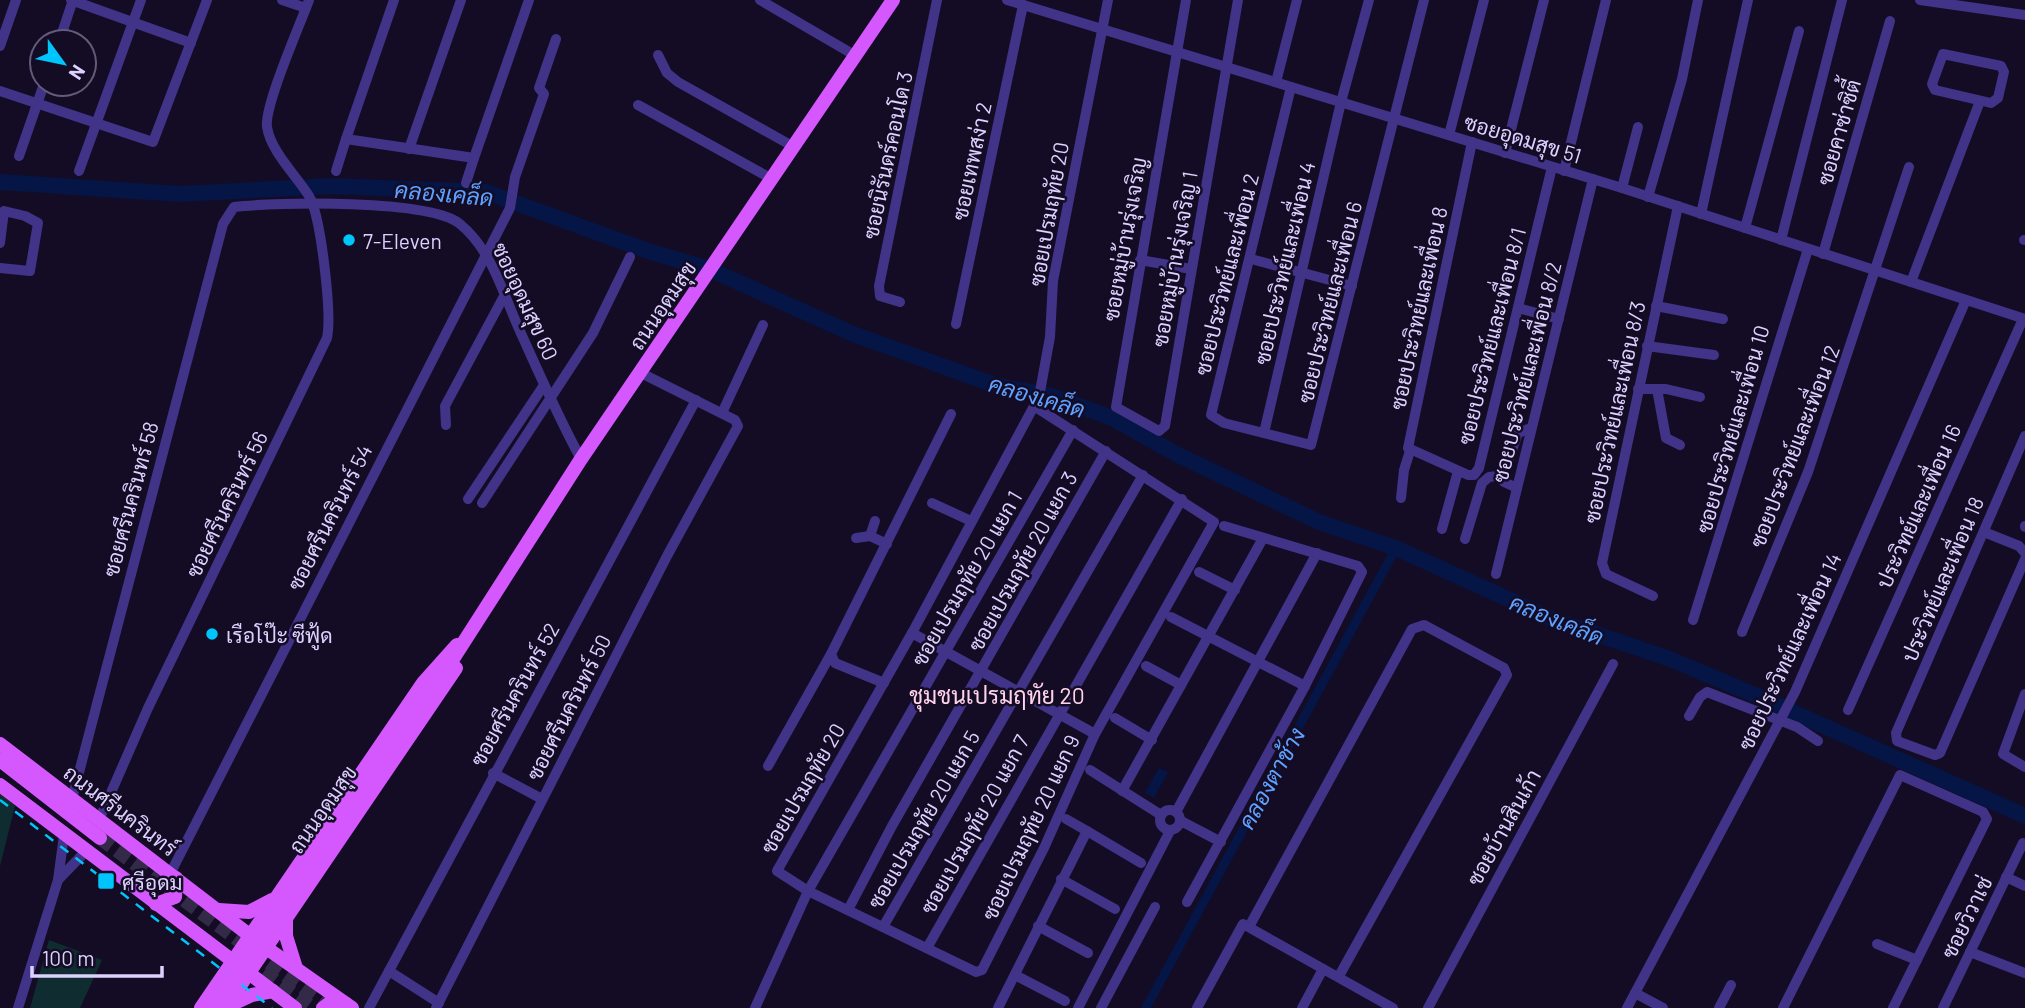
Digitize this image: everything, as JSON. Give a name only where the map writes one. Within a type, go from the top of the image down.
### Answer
[{"type":"main road","name":"ถนนอุดมสุข","points":[[211,1001],[444,673],[581,459],[698,291],[893,0]]},
{"type":"main road","name":"ถนนอุดมสุข","points":[[211,1001],[250,935],[423,683],[449,650],[469,636]]},
{"type":"main road","name":"ถนนอุดมสุข","points":[[225,1008],[458,664],[469,636]]},
{"type":"main road","name":"ถนนศรีนครินทร์","points":[[0,744],[265,947],[349,1006]]},
{"type":"main road","name":"ถนนศรีนครินทร์","points":[[0,760],[94,845],[139,891],[295,1008]]},
{"type":"main road","name":"ถนนศรีนครินทร์","points":[[0,772],[94,845]]},
{"type":"main road","name":"ถนนศรีนครินทร์","points":[[0,785],[64,835],[94,845]]},
{"type":"main road","points":[[321,832],[322,844],[336,842]]},
{"type":"main road","points":[[156,904],[175,897],[173,876]]},
{"type":"main road","points":[[217,910],[249,912],[278,894]]},
{"type":"main road","points":[[286,915],[289,951],[297,970]]},
{"type":"main road","points":[[201,1008],[211,1001],[216,971],[210,944]]},
{"type":"main road","points":[[225,1008],[252,995],[273,991]]},
{"type":"main road","points":[[323,1008],[331,1002],[349,1006]]},
{"type":"street","points":[[0,46],[16,0]]},
{"type":"street","points":[[63,28],[72,0],[191,43]]},
{"type":"street","points":[[79,171],[141,0]]},
{"type":"street","points":[[0,91],[153,142],[207,0]]},
{"type":"street","points":[[282,0],[307,4],[267,118],[270,139],[311,200]]},
{"type":"street","points":[[336,171],[394,0]]},
{"type":"street","points":[[409,149],[461,0]]},
{"type":"street","points":[[467,183],[529,0]]},
{"type":"street","points":[[760,0],[856,56]]},
{"type":"street","name":"ซอยนิรันดร์คอนโด 3","points":[[901,302],[880,296],[879,286],[937,0]]},
{"type":"street","name":"ซอยอุดมสุข 51","points":[[1007,0],[1622,188],[2024,319]]},
{"type":"street","name":"ซอยเปรมฤทัย 20","points":[[982,970],[976,972],[808,891],[780,876],[777,869],[912,633],[1039,397],[1050,337],[1053,281],[1108,0]]},
{"type":"street","name":"ซอยหมู่บ้านรุ่งเจริญ","points":[[1139,421],[1116,407],[1186,0]]},
{"type":"street","name":"ซอยหมู่บ้านรุ่งเจริญ 1","points":[[1139,421],[1159,431],[1165,425],[1238,0]]},
{"type":"street","points":[[1276,82],[1297,0]]},
{"type":"street","name":"ซอยประวิทย์และเพื่อน 4","points":[[1264,433],[1341,102],[1369,0]]},
{"type":"street","name":"ซอยประวิทย์และเพื่อน 6","points":[[1264,433],[1314,444],[1424,0]]},
{"type":"street","points":[[1449,135],[1484,0]]},
{"type":"street","points":[[1506,153],[1544,0]]},
{"type":"street","name":"ซอยประวิทย์และเพื่อน 8/1","points":[[1410,451],[1474,475],[1479,468],[1518,308],[1606,0]]},
{"type":"street","points":[[1648,197],[1682,79],[1698,0]]},
{"type":"street","points":[[1701,214],[1748,0]]},
{"type":"street","points":[[1781,240],[1842,0]]},
{"type":"street","points":[[1920,0],[2025,15]]},
{"type":"street","name":"ซอยเทพสง่า 2","points":[[956,324],[1023,5]]},
{"type":"street","name":"ซอยคาซ่าซิตี้","points":[[1823,254],[1890,21]]},
{"type":"street","points":[[1745,228],[1799,31]]},
{"type":"street","name":"ซอยศรีนครินทร์ 54","points":[[173,876],[511,202],[515,177],[544,94],[539,88],[556,39]]},
{"type":"street","points":[[1947,53],[2003,68],[1998,98],[1991,103],[1980,101],[1933,89],[1942,55],[1947,53]]},
{"type":"street","points":[[658,55],[667,74],[678,82],[794,147]]},
{"type":"street","name":"ซอยประวิทย์และเพื่อน 2","points":[[1264,433],[1224,423],[1212,415],[1291,87]]},
{"type":"street","points":[[19,156],[39,98]]},
{"type":"street","points":[[1911,282],[1980,101]]},
{"type":"street","points":[[638,105],[772,179]]},
{"type":"street","points":[[1622,188],[1638,127]]},
{"type":"street","points":[[346,139],[474,158]]},
{"type":"street","name":"ซอยประวิทย์และเพื่อน 8","points":[[1401,498],[1416,408],[1472,142]]},
{"type":"street","name":"ซอยประวิทย์และเพื่อน 12","points":[[1742,632],[1808,472],[1909,167]]},
{"type":"street","name":"ซอยประวิทย์และเพื่อน 8/2","points":[[1496,574],[1593,179]]},
{"type":"street","name":"ซอยอุดมสุข 60","points":[[230,211],[242,206],[311,200],[440,212],[458,222],[486,254],[551,401],[581,459]]},
{"type":"street","name":"ซอยศรีนครินทร์ 56","points":[[99,820],[148,708],[327,338],[330,318],[311,200]]},
{"type":"street","name":"ซอยประวิทย์และเพื่อน 8/3","points":[[1653,596],[1610,576],[1602,567],[1678,206]]},
{"type":"street","points":[[0,243],[4,211],[25,216],[38,223],[30,271],[0,268]]},
{"type":"street","name":"ซอยศรีนครินทร์ 58","points":[[72,799],[213,263],[230,211]]},
{"type":"street","name":"ซอยประวิทย์และเพื่อน 10","points":[[1693,620],[1808,248]]},
{"type":"street","points":[[482,503],[593,334],[631,257]]},
{"type":"street","points":[[1251,259],[1352,286]]},
{"type":"street","points":[[1140,260],[1191,269]]},
{"type":"street","points":[[446,425],[445,406],[504,296]]},
{"type":"street","name":"ซอยประวิทย์และเพื่อน 14","points":[[1627,1008],[1795,692],[1966,300]]},
{"type":"street","points":[[1656,306],[1723,319]]},
{"type":"street","points":[[1518,308],[1559,319]]},
{"type":"street","name":"ประวิทย์และเพื่อน 16","points":[[1848,710],[2024,319]]},
{"type":"street","points":[[641,373],[722,413],[763,325]]},
{"type":"street","points":[[1647,346],[1714,355]]},
{"type":"street","points":[[468,499],[544,385]]},
{"type":"street","points":[[1638,388],[1700,397]]},
{"type":"street","points":[[1657,389],[1666,438],[1680,445]]},
{"type":"street","points":[[1039,397],[1073,430],[1182,499]]},
{"type":"street","name":"ซอยศรีนครินทร์ 52","points":[[369,1008],[493,773],[696,400]]},
{"type":"street","name":"ซอยศรีนครินทร์ 50","points":[[437,1006],[542,799],[738,426],[735,420],[722,413]]},
{"type":"street","points":[[768,765],[831,654],[951,414]]},
{"type":"street","points":[[1517,488],[1504,482],[1504,475],[1518,433],[1531,428]]},
{"type":"street","name":"ซอยเปรมฤทัย 20 แยก 1","points":[[755,1008],[808,891],[1073,430]]},
{"type":"street","name":"ประวิทย์และเพื่อน 18","points":[[2025,436],[1895,738],[1922,751],[1940,753],[2025,556]]},
{"type":"street","name":"ซอยเปรมฤทัย 20 แยก 3","points":[[848,910],[1106,452]]},
{"type":"street","points":[[1442,530],[1458,471]]},
{"type":"street","name":"ซอยเปรมฤทัย 20 แยก 5","points":[[883,927],[1143,475]]},
{"type":"street","points":[[1465,539],[1482,483],[1489,477],[1504,475]]},
{"type":"street","name":"ซอยเปรมฤทัย 20 แยก 9","points":[[982,970],[1044,848],[1095,734],[1214,524],[1212,519],[1182,499]]},
{"type":"street","name":"ซอยเปรมฤทัย 20 แยก 7","points":[[927,948],[1182,499]]},
{"type":"street","points":[[932,503],[971,521]]},
{"type":"street","points":[[870,536],[875,521]]},
{"type":"street","points":[[1187,902],[1305,686],[1363,572],[1358,566],[1262,540],[1224,526]]},
{"type":"street","points":[[1984,532],[2020,546],[2025,556]]},
{"type":"street","points":[[856,538],[870,536],[887,544]]},
{"type":"street","points":[[1122,791],[1262,540]]},
{"type":"street","points":[[1078,1008],[1170,831],[1177,828],[1178,816],[1317,553]]},
{"type":"street","points":[[1199,572],[1235,590]]},
{"type":"street","points":[[1171,617],[1305,686]]},
{"type":"street","points":[[1250,925],[1412,629],[1424,625],[1504,668],[1507,676],[1339,976]]},
{"type":"street","points":[[912,633],[1095,734]]},
{"type":"street","points":[[831,654],[835,663],[884,683]]},
{"type":"street","name":"ซอยบ้านสินเก้า","points":[[1428,1008],[1613,664]]},
{"type":"street","points":[[1146,666],[1181,685]]},
{"type":"street","points":[[1689,716],[1700,697],[1707,692],[1805,730],[1818,741]]},
{"type":"street","points":[[2025,694],[2003,754],[2025,767]]},
{"type":"street","points":[[1115,718],[1152,740]]},
{"type":"street","points":[[1090,770],[1161,815]]},
{"type":"street","points":[[493,773],[542,799]]},
{"type":"street","points":[[1783,1008],[1900,775],[1983,811],[1987,820],[1893,1008]]},
{"type":"street","points":[[1170,831],[1161,825],[1161,815],[1165,811],[1221,842]]},
{"type":"street","points":[[1066,819],[1141,863]]},
{"type":"street","points":[[998,1008],[1087,831]]},
{"type":"street","points":[[18,1008],[58,880],[64,835]]},
{"type":"street","name":"ซอยวิวาเช่","points":[[1943,1008],[2023,844]]},
{"type":"street","points":[[58,880],[94,845]]},
{"type":"street","points":[[2007,877],[2025,886]]},
{"type":"street","points":[[1061,879],[1115,909]]},
{"type":"street","points":[[1101,1008],[1155,907]]},
{"type":"street","points":[[1197,1008],[1243,924],[1250,925],[1393,1008]]},
{"type":"street","points":[[1038,926],[1088,953]]},
{"type":"street","points":[[1877,944],[1917,960]]},
{"type":"street","points":[[1970,952],[2025,973]]},
{"type":"street","points":[[1302,1008],[1323,969]]},
{"type":"street","points":[[389,971],[437,1006]]},
{"type":"street","points":[[1015,975],[1065,1000]]},
{"type":"street","points":[[1719,1008],[1731,985]]},
{"type":"street","points":[[1635,993],[1663,1008]]},
{"type":"green space","points":[[0,793],[15,806],[0,866]]},
{"type":"green space","points":[[49,940],[102,960],[80,1008],[30,1008]]},
{"type":"shaded area","points":[[1159,768],[1168,772],[1154,798],[1145,793]]},
{"type":"waterway","name":"คลองเคล็ด","points":[[0,182],[180,194],[330,186],[486,192],[648,251],[709,269],[853,334],[995,385],[1052,396],[1112,418],[1178,455],[1319,522],[1396,548],[1552,619],[1670,659],[2025,816]]},
{"type":"waterway","name":"คลองตาช้าง","points":[[1146,1008],[1396,548]]},
{"type":"tunnel","points":[[100,838],[330,1008]]},
{"type":"tunnel","points":[[247,959],[313,1008]]},
{"type":"railway","points":[[0,800],[272,1008]]},
{"type":"place","name":"7-Eleven","points":[[349,240]]},
{"type":"place","name":"เรือโป๊ะ ซีฟู้ด","points":[[212,634]]},
{"type":"place","name":"ศรีอุดม","points":[[106,881]]},
{"type":"district","name":"ชุมชนเปรมฤทัย 20","points":[[997,695]]}]
